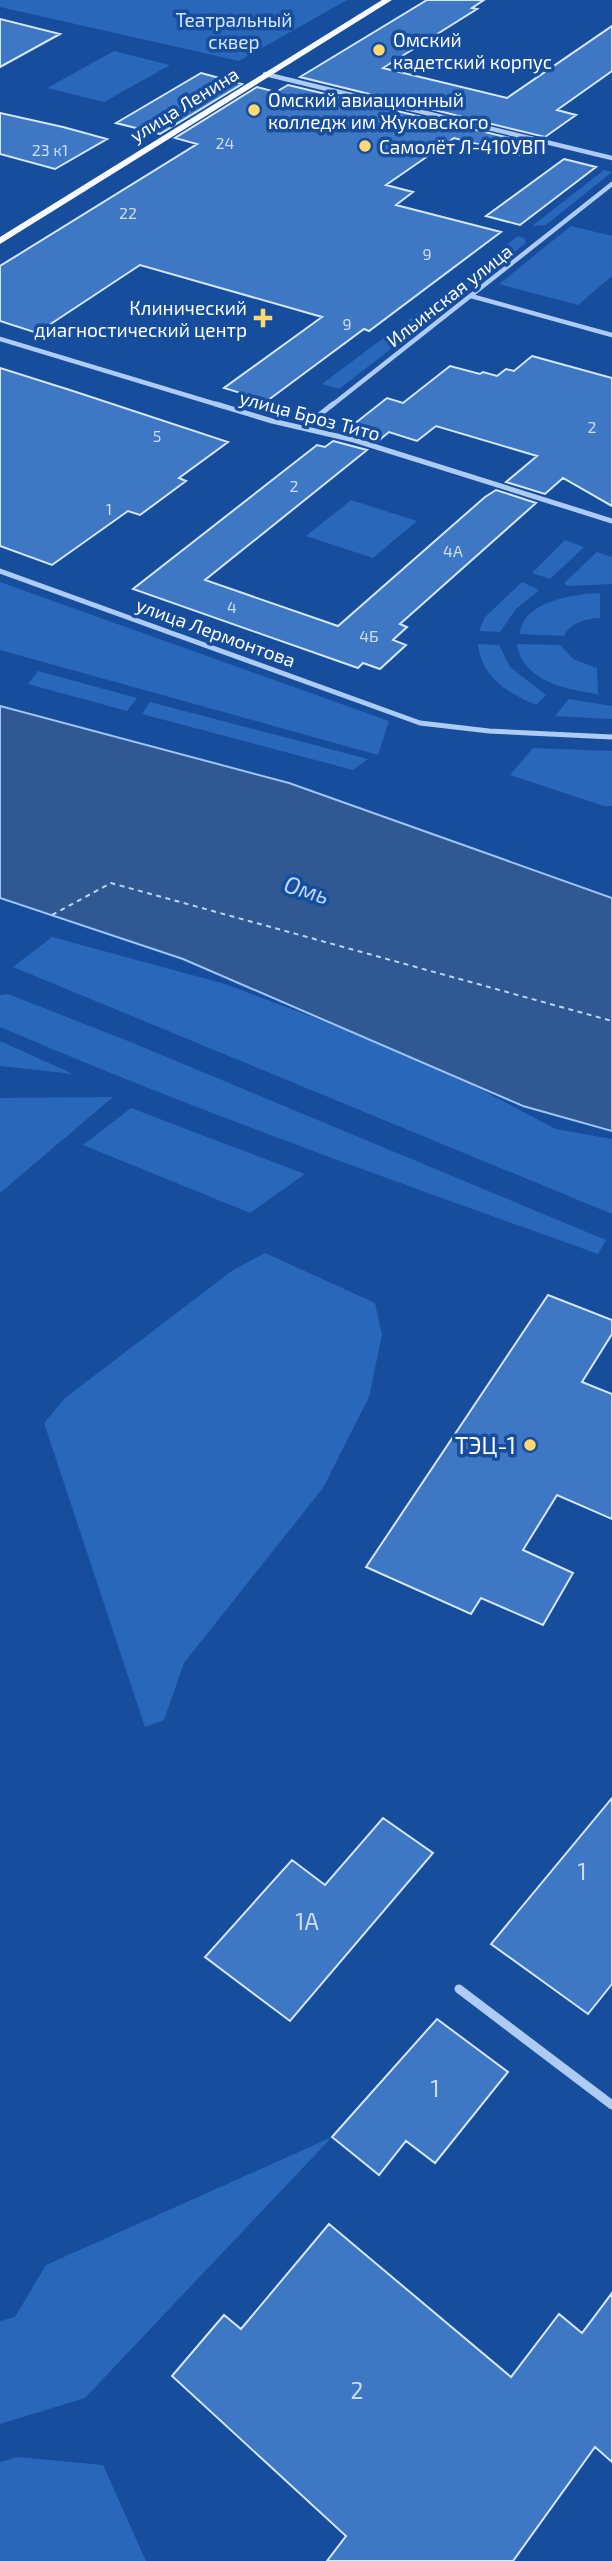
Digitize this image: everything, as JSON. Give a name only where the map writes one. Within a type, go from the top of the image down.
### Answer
[{"type":"main road","name":"улица Ленина","points":[[0,241],[388,0]]},
{"type":"street","points":[[265,74],[612,158]]},
{"type":"street","name":"Ильинская улица","points":[[303,428],[612,184]]},
{"type":"street","points":[[471,296],[612,335]]},
{"type":"street","name":"улица Броз Тито","points":[[0,339],[303,428],[354,440],[612,521]]},
{"type":"street","name":"улица Лермонтова","points":[[0,571],[420,723],[489,731],[612,737]]},
{"type":"street","points":[[459,1989],[612,2105]]},
{"type":"green space","name":"Театральный сквер","points":[[0,0],[347,0],[239,61],[0,7]]},
{"type":"green space","points":[[114,51],[170,65],[104,102],[47,88]]},
{"type":"green space","points":[[604,170],[612,172],[546,225],[532,226]]},
{"type":"green space","points":[[571,226],[612,236],[612,276],[578,305],[499,284]]},
{"type":"green space","points":[[518,236],[524,238],[526,243],[489,272],[475,268]]},
{"type":"green space","points":[[467,275],[476,281],[412,331],[399,327]]},
{"type":"green space","points":[[394,330],[409,335],[339,389],[322,384]]},
{"type":"green space","points":[[351,500],[417,521],[373,558],[306,536]]},
{"type":"green space","points":[[565,540],[584,547],[550,579],[532,573]]},
{"type":"green space","points":[[597,552],[612,557],[612,584],[568,586],[564,583]]},
{"type":"green space","points":[[0,582],[389,721],[378,755],[0,650]]},
{"type":"green space","points":[[522,582],[539,590],[516,609],[500,632],[479,631],[485,617]]},
{"type":"green space","points":[[600,593],[600,618],[579,622],[570,627],[564,636],[520,634],[523,623],[530,614],[551,601]]},
{"type":"green space","points":[[478,644],[499,645],[510,667],[546,695],[536,705],[506,689],[484,665]]},
{"type":"green space","points":[[517,644],[560,645],[573,659],[597,668],[598,694],[560,686],[537,675],[527,667]]},
{"type":"green space","points":[[38,671],[137,698],[127,711],[28,684]]},
{"type":"green space","points":[[569,699],[612,706],[612,719],[555,716]]},
{"type":"green space","points":[[150,702],[368,759],[353,770],[142,714]]},
{"type":"green space","points":[[533,748],[612,751],[612,806],[604,806],[510,775]]},
{"type":"green space","points":[[52,937],[225,984],[417,1056],[556,1129],[612,1139],[612,1214],[13,967]]},
{"type":"green space","points":[[8,994],[133,1043],[606,1240],[598,1254],[297,1145],[74,1058],[0,1027],[0,995]]},
{"type":"green space","points":[[0,1041],[73,1074],[0,1066]]},
{"type":"green space","points":[[113,1097],[0,1193],[0,1098]]},
{"type":"green space","points":[[131,1108],[305,1174],[250,1213],[83,1145]]},
{"type":"green space","points":[[265,1253],[375,1303],[382,1335],[369,1397],[323,1488],[184,1663],[164,1720],[145,1727],[44,1423],[65,1398],[233,1270]]},
{"type":"green space","points":[[332,2137],[85,2398],[0,2424],[0,2321],[15,2317],[46,2265]]},
{"type":"green space","points":[[17,2457],[103,2465],[146,2561],[0,2561],[0,2462]]},
{"type":"water","name":"Омь","points":[[0,706],[289,783],[612,898],[612,1131],[523,1106],[183,959],[0,898]]},
{"type":"building","name":"Омский кадетский корпус","points":[[427,0],[484,0],[472,8],[477,9],[383,68],[507,98],[612,26],[612,71],[557,110],[576,115],[545,137],[300,77]]},
{"type":"building","points":[[0,19],[60,34],[0,67]]},
{"type":"building","points":[[201,73],[242,84],[160,134],[116,123]]},
{"type":"building","points":[[288,85],[535,144],[521,155],[454,138],[386,185],[413,192],[396,205],[501,232],[369,331],[364,329],[267,401],[224,388],[322,317],[140,265],[37,333],[0,321],[0,266],[197,144],[175,138],[257,87],[276,92]]},
{"type":"building","points":[[0,113],[107,139],[55,169],[0,154]]},
{"type":"building","points":[[564,159],[596,167],[520,225],[486,216]]},
{"type":"building","points":[[532,356],[612,378],[612,506],[563,478],[545,494],[506,482],[537,456],[436,426],[417,441],[389,432],[377,442],[344,432],[387,398],[403,403],[450,366],[497,376],[506,369],[514,371]]},
{"type":"building","points":[[0,368],[228,442],[179,478],[186,481],[140,515],[128,511],[52,565],[0,546]]},
{"type":"building","points":[[333,441],[367,450],[205,580],[338,626],[496,490],[536,503],[400,624],[407,627],[393,640],[406,645],[380,669],[363,663],[358,668],[133,589],[317,445],[325,447]]},
{"type":"building","name":"ТЭЦ-1","points":[[548,1295],[612,1320],[612,1334],[582,1382],[612,1394],[612,1519],[557,1495],[523,1550],[573,1573],[543,1625],[481,1598],[471,1614],[366,1567]]},
{"type":"building","points":[[612,1798],[612,1984],[588,2014],[491,1944]]},
{"type":"building","points":[[383,1818],[433,1853],[290,2021],[205,1957],[292,1860],[325,1885]]},
{"type":"building","points":[[437,2019],[508,2072],[435,2163],[406,2141],[379,2175],[332,2137]]},
{"type":"building","points":[[329,2224],[511,2377],[559,2314],[582,2333],[612,2293],[612,2462],[595,2447],[513,2561],[327,2561],[346,2536],[172,2376],[224,2315],[241,2329]]},
{"type":"ferry route","points":[[52,915],[111,883],[612,1021]]},
{"type":"place","name":"Омский кадетский корпус","points":[[379,50]]},
{"type":"place","name":"Омский авиационный колледж им Жуковского","points":[[254,110]]},
{"type":"place","name":"Самолёт Л-410УВП","points":[[365,146]]},
{"type":"place","name":"Клинический диагностический центр","points":[[263,318]]},
{"type":"place","name":"ТЭЦ-1","points":[[530,1445]]}]
